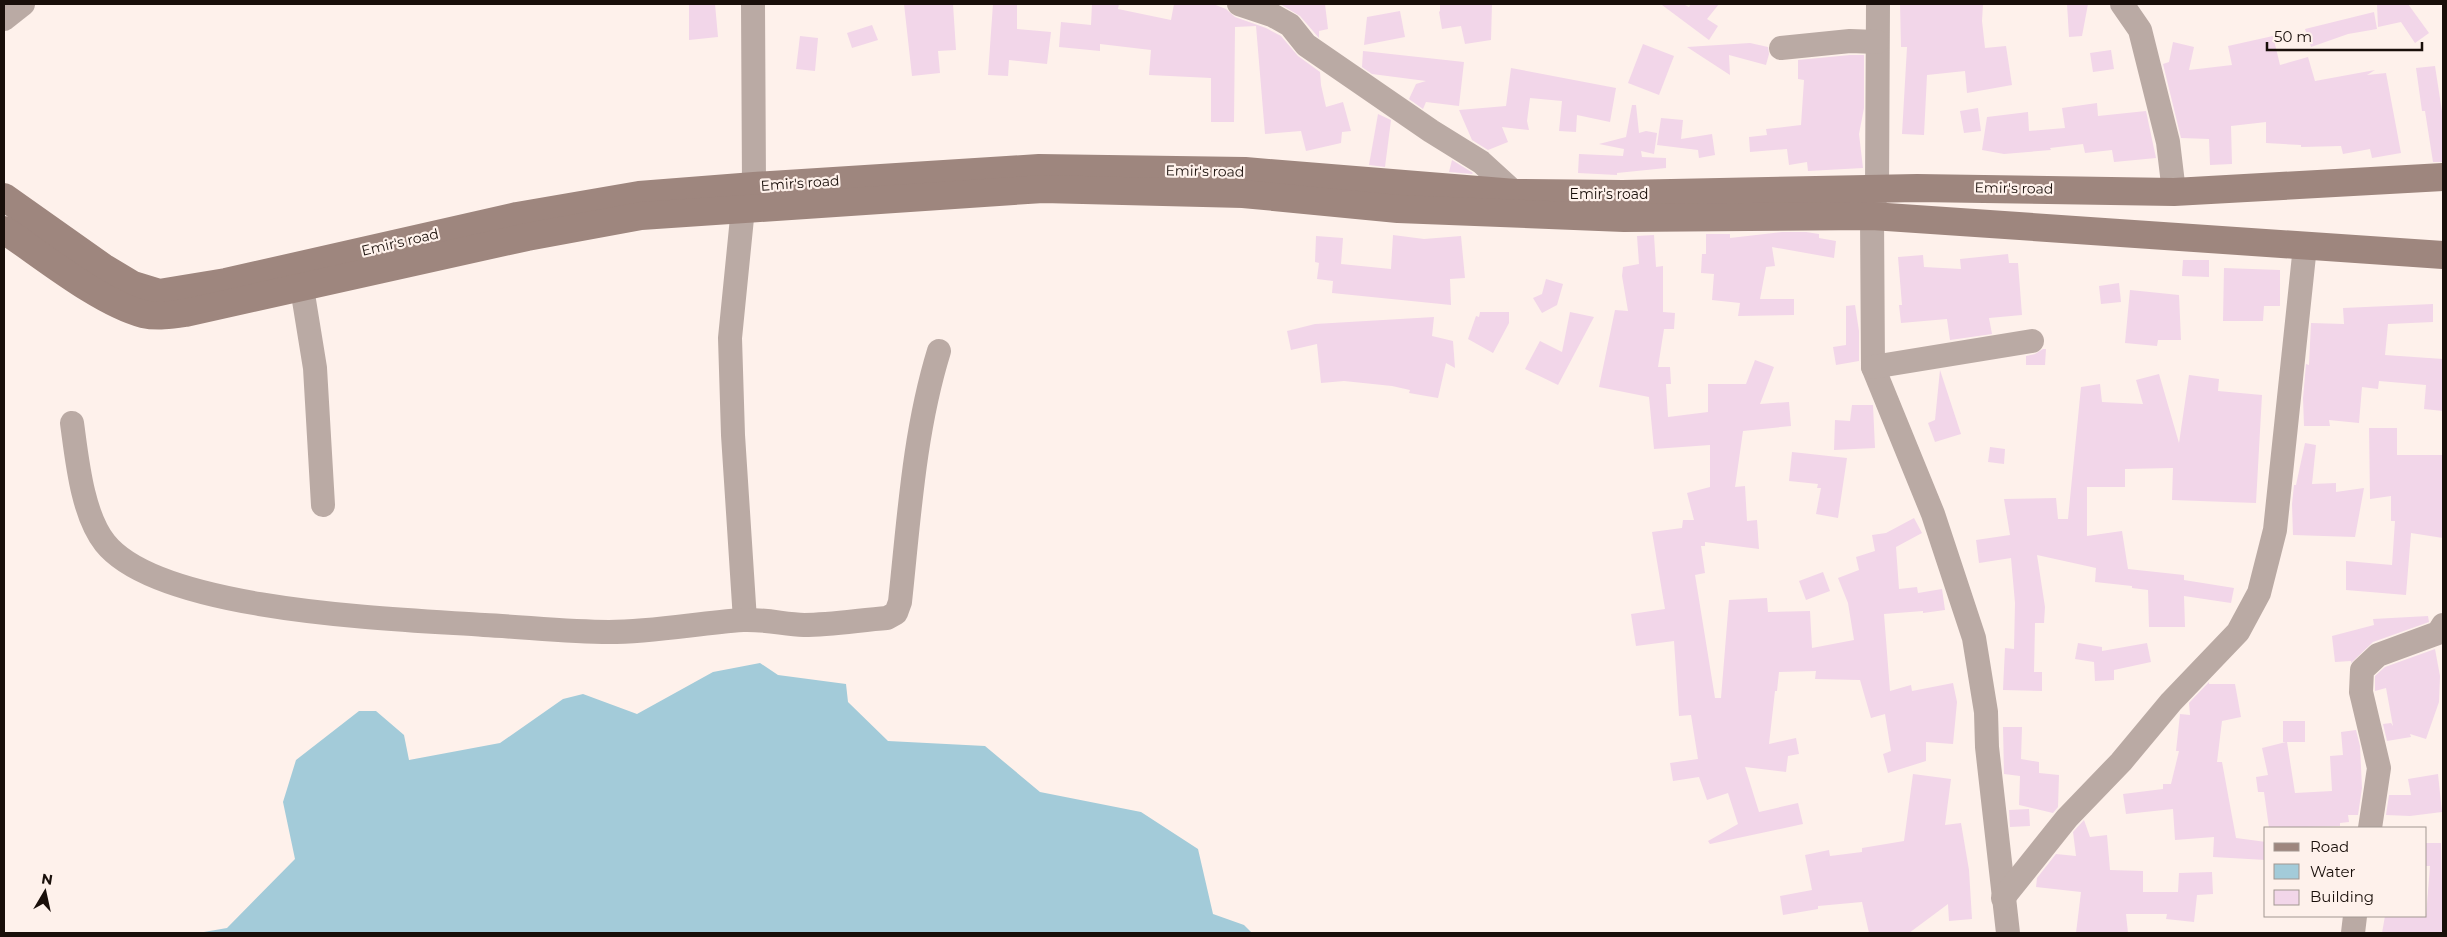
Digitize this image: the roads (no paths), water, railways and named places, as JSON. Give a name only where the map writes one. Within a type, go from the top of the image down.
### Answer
[{"type":"main road","name":"Emir's road","points":[[4,230],[116,304],[144,314],[164,316],[302,288],[527,237],[749,197],[1039,168],[1245,171],[1516,193],[1623,194],[1877,188],[2052,188],[2174,192],[2443,177]]},
{"type":"main road","name":"Emir's road","points":[[4,197],[103,267],[133,285],[159,293],[226,282],[517,216],[639,195],[749,197],[1044,189],[1242,194],[1398,209],[1624,218],[1872,216],[2443,255]]},
{"type":"street","points":[[4,18],[24,4]]},
{"type":"street","points":[[745,620],[733,435],[730,338],[749,197],[753,4]]},
{"type":"street","points":[[1239,4],[1272,15],[1290,25],[1306,45],[1431,131],[1481,162],[1516,193]]},
{"type":"street","points":[[1878,4],[1877,188],[1872,216],[1872,367],[1933,514],[1974,638],[1986,712],[1987,748],[2008,933]]},
{"type":"street","points":[[2122,4],[2140,30],[2168,142],[2174,192]]},
{"type":"street","points":[[1781,48],[1850,41],[1878,42]]},
{"type":"street","points":[[2003,898],[2067,818],[2121,762],[2171,702],[2238,632],[2259,593],[2276,530],[2305,246]]},
{"type":"street","points":[[302,288],[315,368],[323,505]]},
{"type":"street","points":[[1872,367],[2032,341]]},
{"type":"street","points":[[72,423],[80,479],[89,512],[104,543],[134,568],[174,584],[255,604],[341,615],[439,622],[608,632],[673,629],[745,620],[806,625],[887,618],[896,613],[900,602],[916,451],[928,388],[939,351]]},
{"type":"street","points":[[2370,827],[2379,768],[2361,692],[2362,670],[2378,655],[2438,633],[2443,625]]},
{"type":"street","points":[[2352,933],[2356,917]]},
{"type":"water","points":[[760,663],[778,675],[846,684],[848,702],[888,741],[985,746],[1040,792],[1141,812],[1198,849],[1213,914],[1244,925],[1252,933],[198,933],[227,928],[295,859],[283,802],[296,760],[359,711],[376,711],[404,735],[409,760],[500,743],[563,699],[583,694],[637,714],[713,672]]}]
